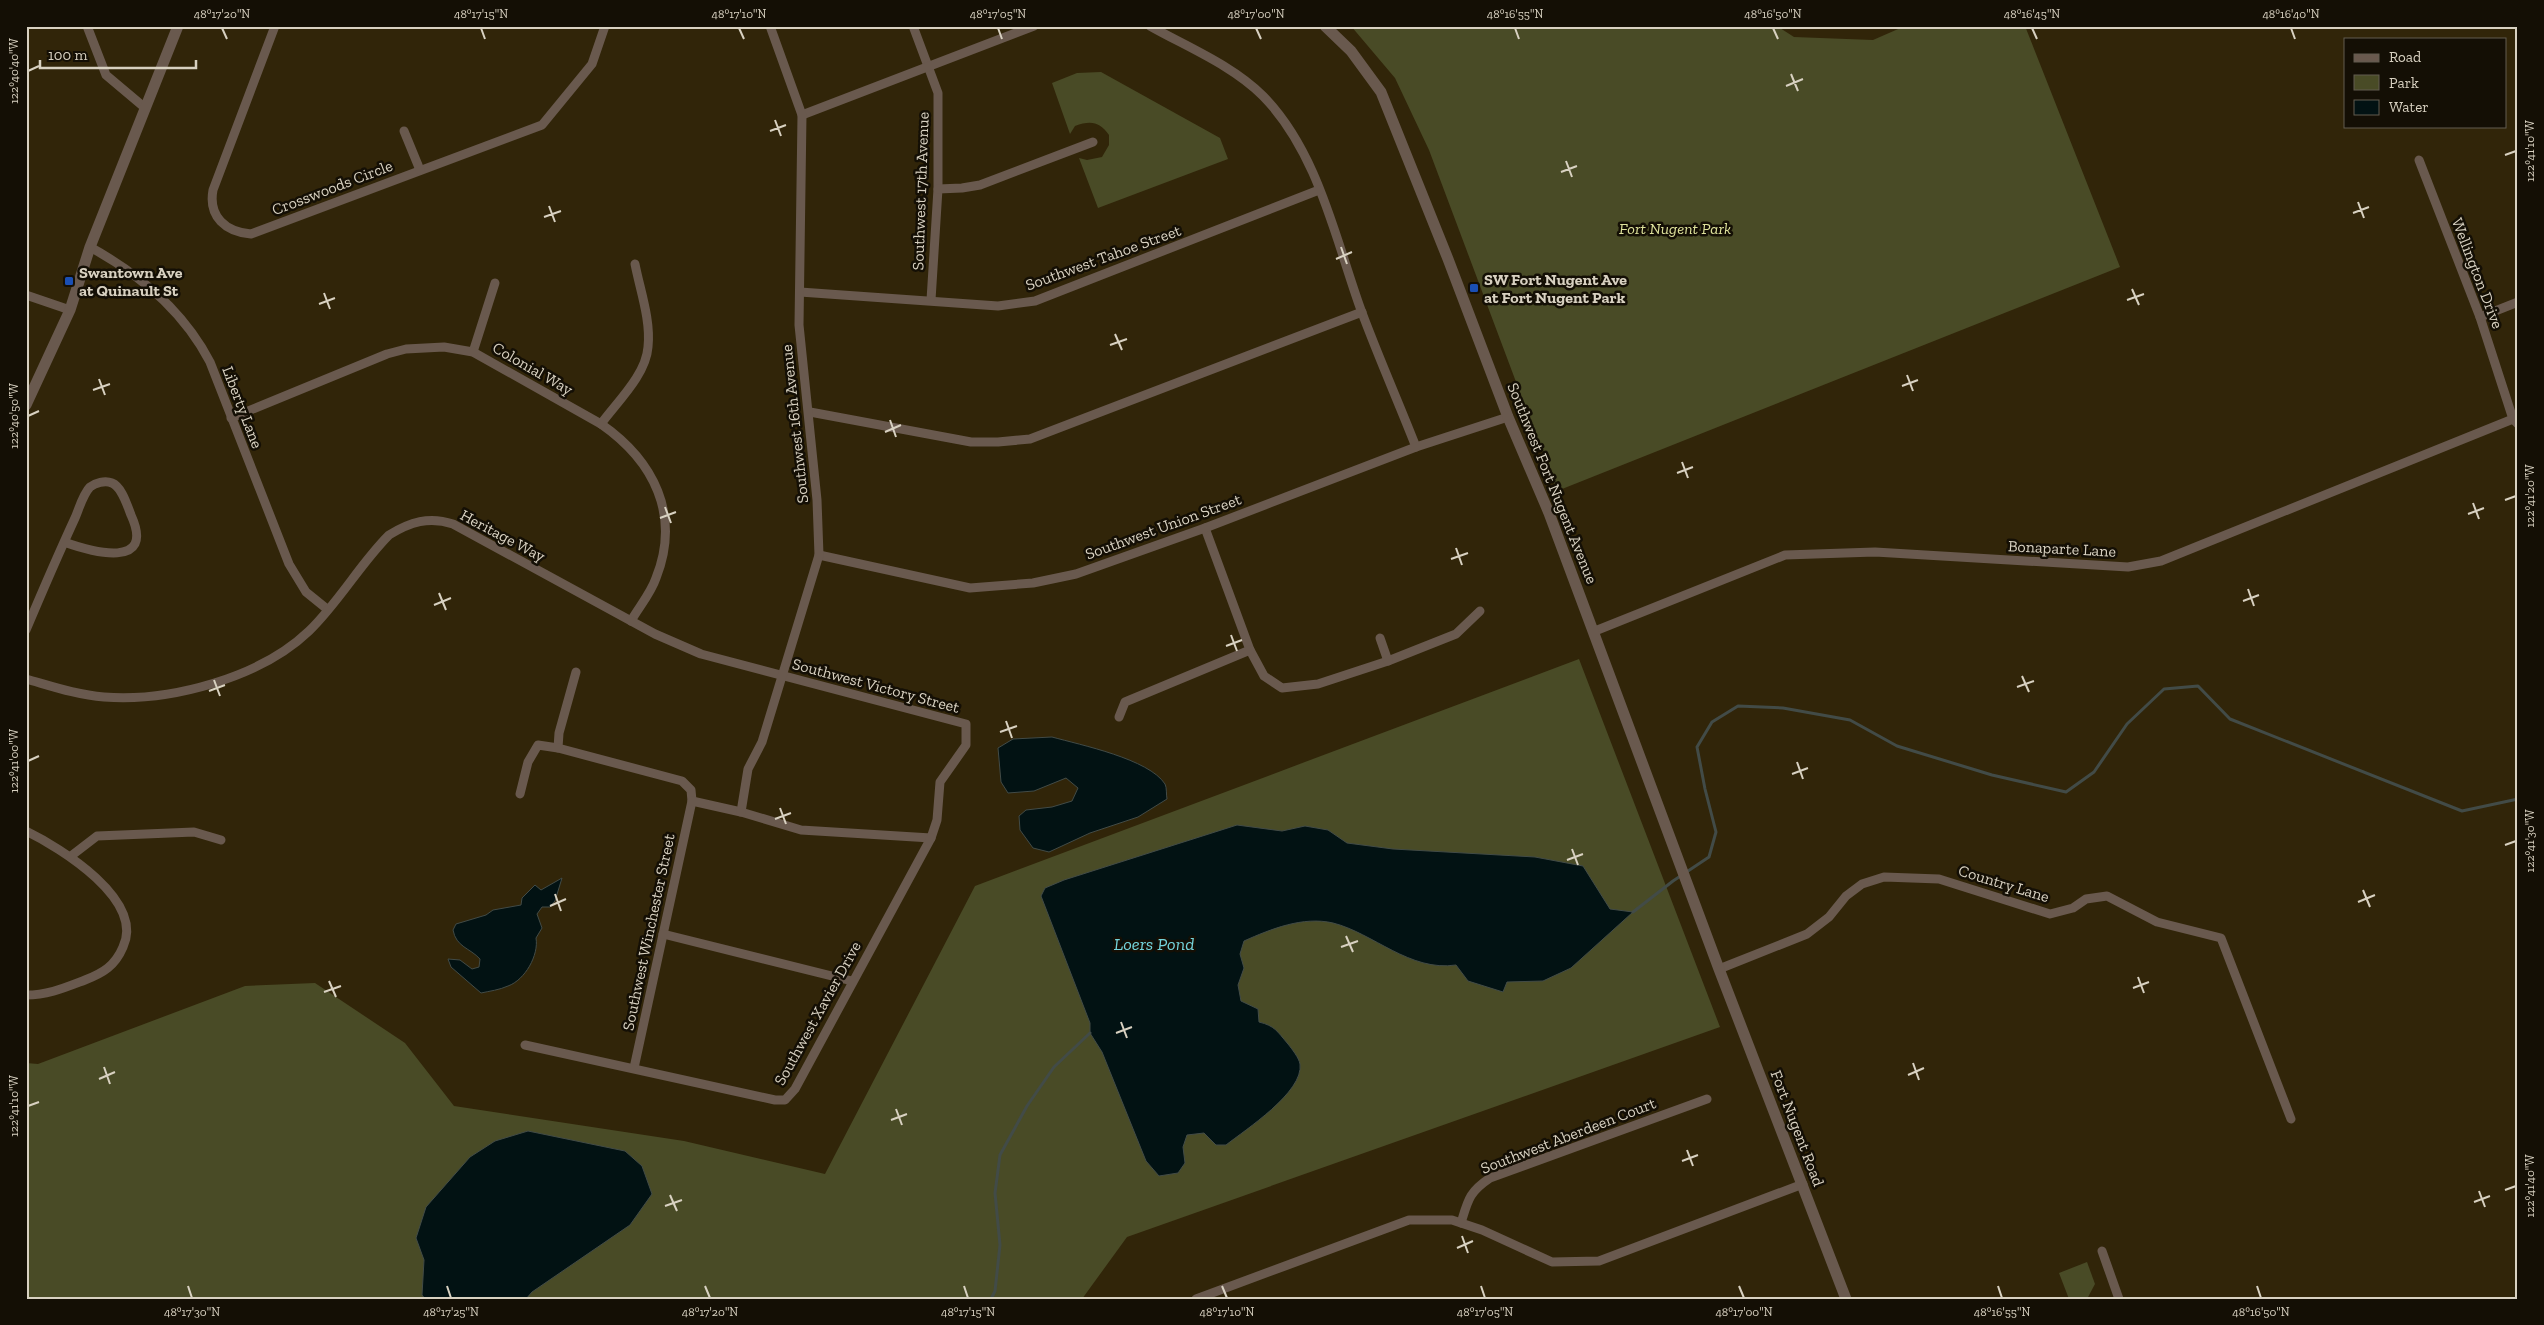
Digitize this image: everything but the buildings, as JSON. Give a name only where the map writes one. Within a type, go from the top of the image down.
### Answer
[{"type":"street","points":[[87,26],[106,75],[144,107]]},
{"type":"street","points":[[26,405],[70,310],[90,247],[144,107],[178,26]]},
{"type":"street","name":"Crosswoods Circle","points":[[275,26],[213,190],[211,202],[216,219],[230,229],[251,234],[542,124],[592,64],[605,26]]},
{"type":"street","name":"Southwest 16th Avenue","points":[[741,812],[748,769],[762,742],[819,555],[810,412],[799,326],[802,115],[770,26]]},
{"type":"street","name":"Southwest 17th Avenue","points":[[913,26],[938,93],[938,189],[931,300]]},
{"type":"street","points":[[802,115],[929,68],[1034,26]]},
{"type":"street","points":[[1150,26],[1240,77],[1262,96],[1288,127],[1319,190],[1362,312],[1416,447]]},
{"type":"street","name":"Southwest Fort Nugent Avenue","points":[[1325,26],[1351,50],[1381,92],[1448,259],[1508,417],[1549,513],[1595,631],[1719,969]]},
{"type":"street","points":[[404,131],[420,170]]},
{"type":"street","points":[[938,189],[962,188],[980,184],[1093,142]]},
{"type":"street","name":"Wellington Drive","points":[[2419,160],[2480,317],[2516,422]]},
{"type":"street","name":"Southwest Tahoe Street","points":[[800,292],[998,306],[1036,301],[1319,190]]},
{"type":"street","name":"Liberty Lane","points":[[90,247],[113,260],[160,296],[182,318],[198,339],[210,362],[289,564],[306,592],[327,609]]},
{"type":"street","points":[[601,424],[640,371],[648,347],[646,314],[634,264]]},
{"type":"street","points":[[474,352],[495,283]]},
{"type":"street","points":[[26,295],[70,310]]},
{"type":"street","points":[[2480,317],[2518,302]]},
{"type":"street","points":[[810,412],[971,442],[1030,439],[1362,312]]},
{"type":"street","name":"Colonial Way","points":[[231,418],[387,354],[406,349],[444,347],[474,352],[601,424],[618,436],[642,462],[658,489],[666,516],[666,542],[656,579],[631,621]]},
{"type":"street","name":"Southwest Union Street","points":[[819,555],[970,588],[1033,583],[1076,574],[1204,528],[1416,447],[1508,417]]},
{"type":"street","name":"Bonaparte Lane","points":[[1595,631],[1786,555],[1874,552],[2128,567],[2160,561],[2516,422]]},
{"type":"street","points":[[26,630],[64,542],[89,488],[99,482],[111,482],[119,488],[135,524],[138,536],[135,544],[118,554],[107,554],[94,553],[64,542]]},
{"type":"street","name":"Heritage Way","points":[[26,679],[66,691],[104,697],[149,696],[222,680],[260,665],[292,646],[310,630],[389,535],[414,522],[436,520],[453,524],[631,621]]},
{"type":"street","points":[[1204,528],[1250,650],[1264,676],[1282,688],[1318,684],[1388,661],[1456,634],[1480,611]]},
{"type":"street","name":"Southwest Victory Street","points":[[631,621],[701,654],[966,724],[966,745],[940,782],[937,820],[931,838]]},
{"type":"street","points":[[1380,638],[1388,661]]},
{"type":"street","points":[[1119,717],[1125,702],[1250,650]]},
{"type":"street","points":[[558,748],[559,733],[576,672]]},
{"type":"street","points":[[520,794],[528,762],[538,745],[545,744],[682,780],[691,790],[692,801],[741,812],[801,830],[931,838]]},
{"type":"street","name":"Southwest Winchester Street","points":[[634,1068],[692,801]]},
{"type":"street","points":[[26,831],[71,856],[117,902],[126,922],[127,940],[117,960],[104,972],[46,995],[26,995]]},
{"type":"street","points":[[71,856],[97,836],[194,832],[221,840]]},
{"type":"street","name":"Southwest Xavier Drive","points":[[525,1045],[774,1100],[785,1100],[794,1090],[931,838]]},
{"type":"street","name":"Country Lane","points":[[1719,969],[1807,934],[1829,917],[1846,896],[1862,884],[1884,877],[1939,879],[2050,914],[2073,908],[2086,898],[2107,896],[2157,922],[2222,938],[2291,1119]]},
{"type":"street","points":[[663,934],[852,981]]},
{"type":"street","name":"Fort Nugent Road","points":[[1719,969],[1846,1299]]},
{"type":"street","name":"Southwest Aberdeen Court","points":[[1461,1223],[1468,1198],[1476,1187],[1490,1178],[1707,1099]]},
{"type":"street","points":[[1196,1299],[1409,1220],[1452,1220],[1482,1230],[1552,1262],[1599,1261],[1803,1184]]},
{"type":"street","points":[[2102,1250],[2119,1299]]},
{"type":"green space","name":"Fort Nugent Park","points":[[1351,26],[1777,26],[1794,37],[1873,40],[1905,26],[2025,26],[2120,267],[1557,491],[1429,150],[1395,78]]},
{"type":"green space","points":[[1101,72],[1220,138],[1228,159],[1098,208],[1079,158],[1087,160],[1102,157],[1109,145],[1109,135],[1102,127],[1095,123],[1075,126],[1070,134],[1052,83],[1077,73]]},
{"type":"green space","points":[[1579,659],[1720,1027],[1127,1237],[1082,1299],[26,1299],[26,1063],[38,1064],[245,986],[315,983],[405,1043],[454,1106],[684,1141],[825,1174],[975,886]]},
{"type":"green space","points":[[2087,1262],[2095,1284],[2087,1299],[2069,1299],[2059,1273]]},
{"type":"water","points":[[1052,737],[1113,754],[1145,767],[1157,775],[1165,784],[1167,799],[1138,817],[1090,833],[1049,852],[1033,848],[1020,830],[1019,816],[1026,810],[1052,807],[1072,801],[1078,788],[1066,778],[1034,791],[1008,793],[1001,782],[998,748],[1013,739]]},
{"type":"water","name":"Loers Pond","points":[[1237,825],[1282,831],[1305,826],[1328,830],[1347,843],[1393,849],[1535,857],[1583,866],[1610,909],[1633,912],[1571,968],[1543,981],[1507,982],[1503,992],[1468,981],[1456,965],[1439,966],[1423,963],[1348,928],[1333,923],[1322,921],[1299,922],[1276,928],[1244,941],[1240,954],[1244,968],[1238,985],[1241,1001],[1258,1009],[1259,1022],[1269,1025],[1290,1046],[1300,1064],[1299,1075],[1293,1086],[1272,1109],[1226,1145],[1216,1145],[1204,1133],[1187,1135],[1183,1147],[1185,1163],[1178,1173],[1159,1176],[1146,1161],[1102,1052],[1090,1033],[1090,1023],[1041,896],[1045,888],[1064,880]]},
{"type":"water","points":[[562,878],[555,901],[550,907],[542,907],[537,914],[542,928],[536,938],[533,959],[525,973],[514,983],[481,993],[451,967],[448,959],[460,960],[472,969],[479,967],[480,959],[457,940],[453,930],[456,924],[486,915],[493,910],[521,905],[522,898],[535,885],[541,890]]},
{"type":"water","points":[[528,1131],[625,1151],[642,1166],[652,1194],[630,1225],[532,1292],[526,1299],[425,1299],[422,1295],[424,1260],[416,1238],[426,1207],[470,1157],[495,1141]]},
{"type":"waterway","points":[[1633,912],[1673,881],[1709,857],[1716,832],[1697,747],[1712,722],[1738,706],[1783,708],[1850,720],[1897,746],[1992,775],[2066,792],[2094,772],[2127,724],[2164,689],[2198,686],[2230,719],[2462,811],[2518,799]]},
{"type":"waterway","points":[[991,1299],[995,1291],[1000,1245],[995,1193],[1000,1155],[1027,1106],[1054,1067],[1090,1033]]},
{"type":"place","name":"Swantown Ave at Quinault St","points":[[69,281]]},
{"type":"place","name":"SW Fort Nugent Ave at Fort Nugent Park","points":[[1474,288]]}]
